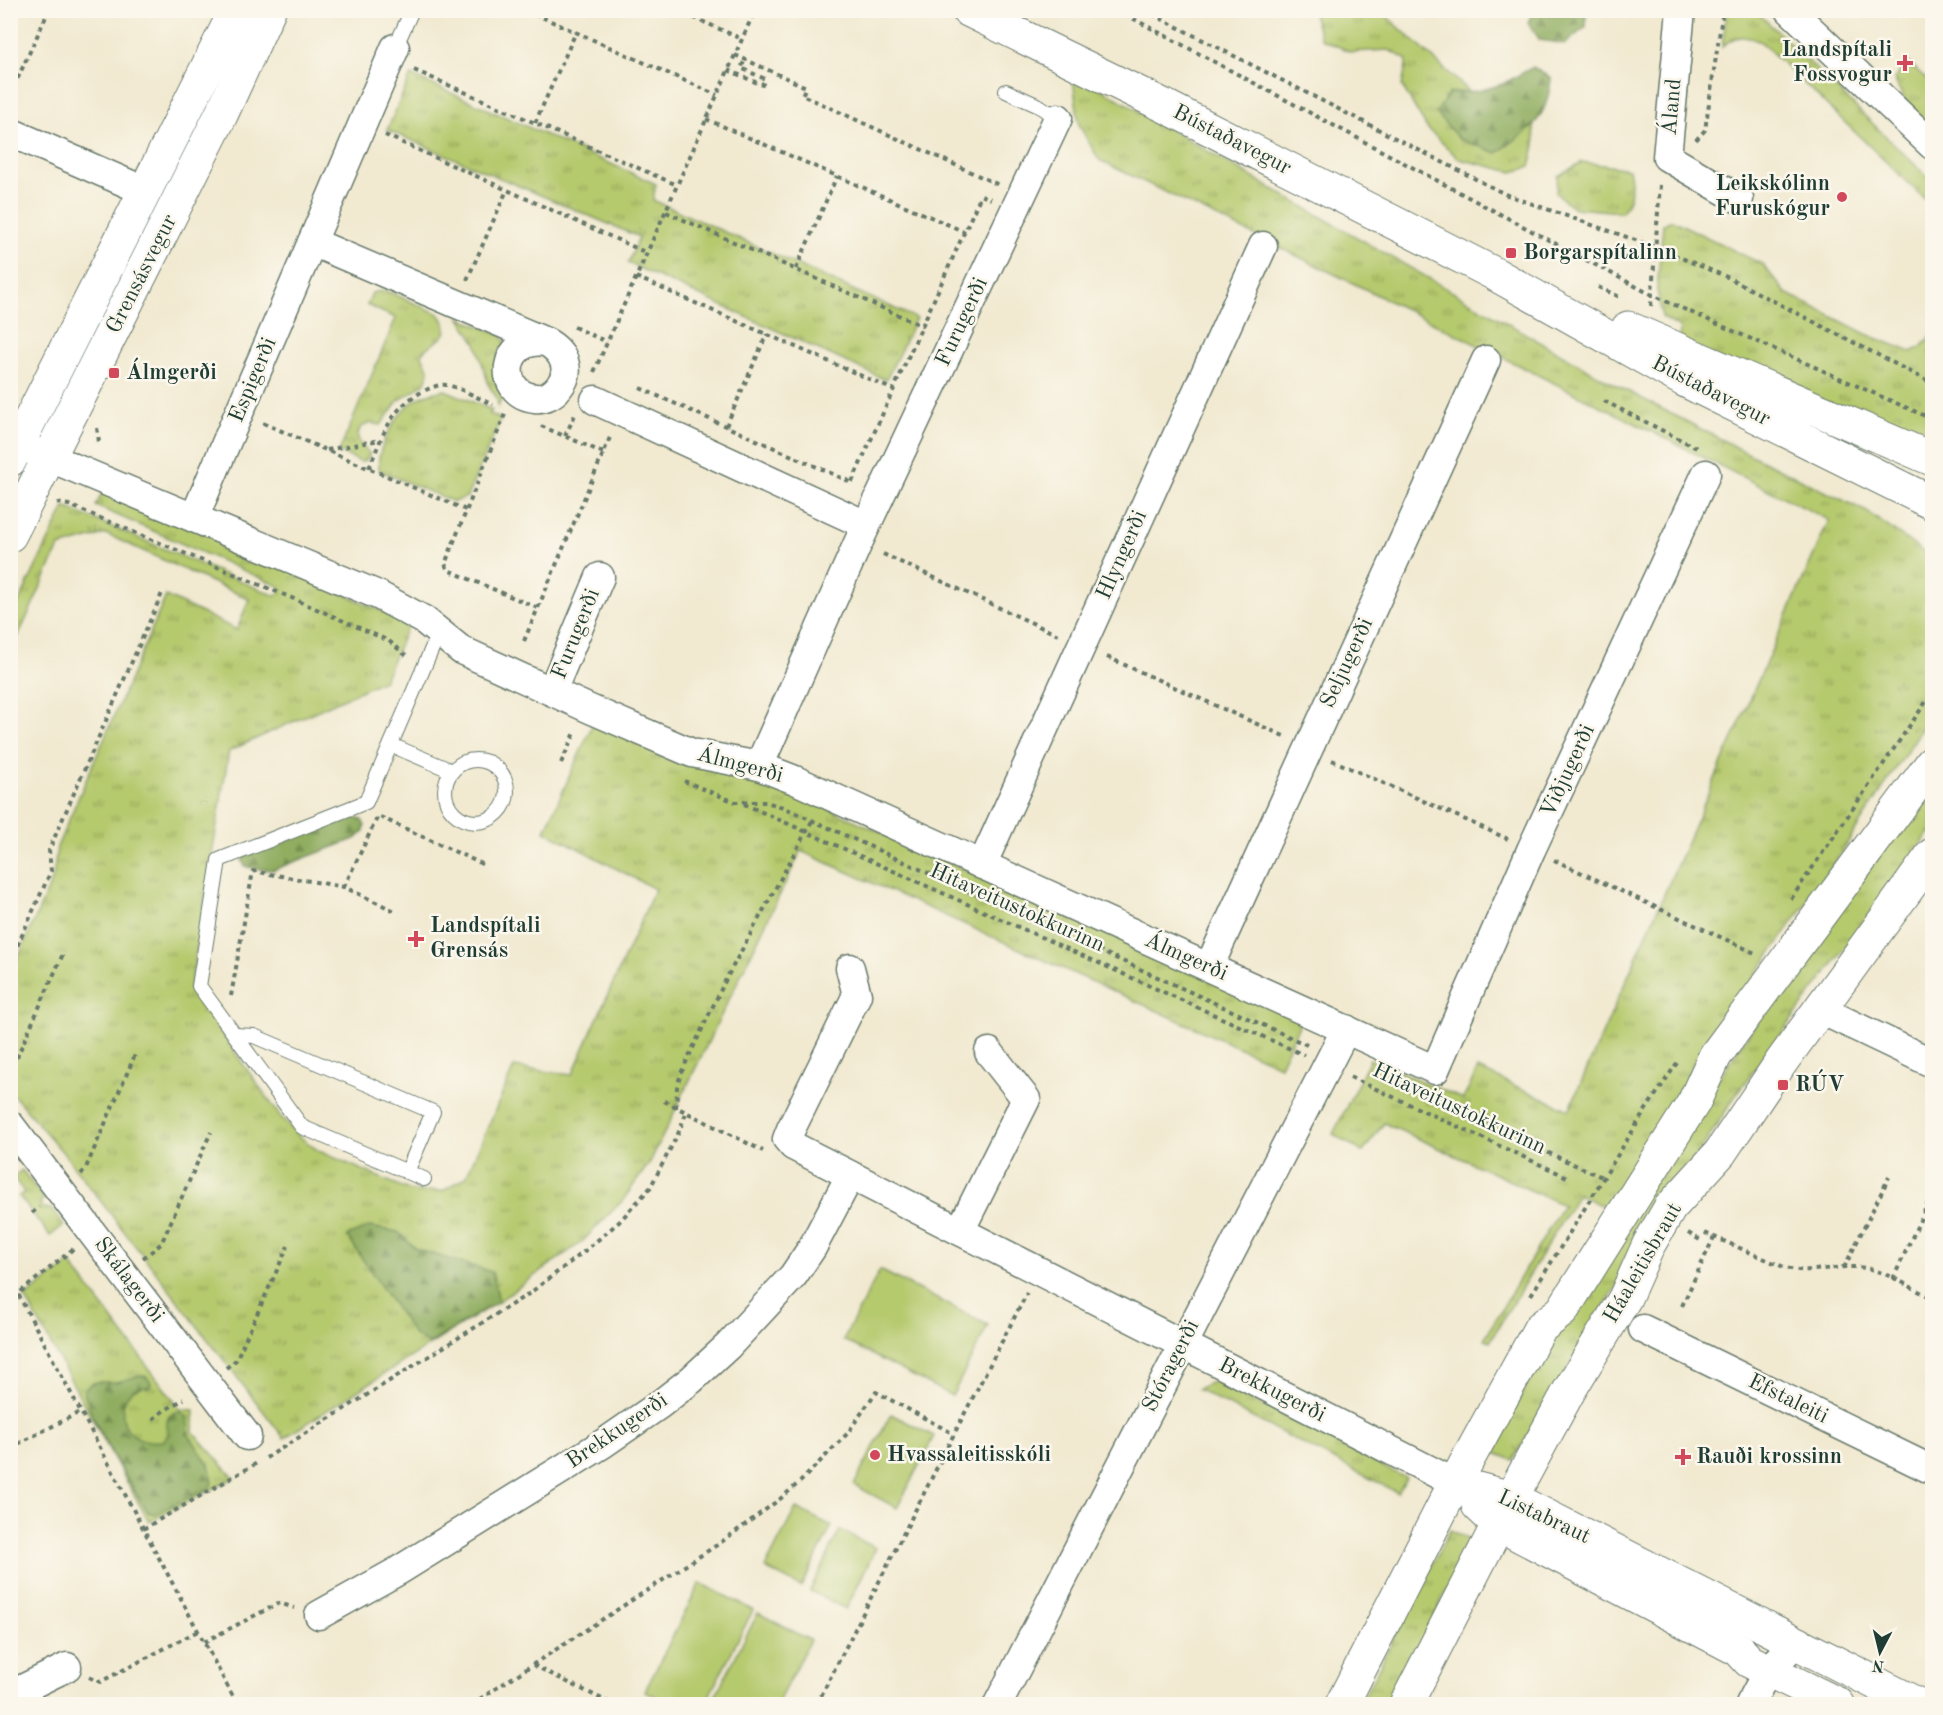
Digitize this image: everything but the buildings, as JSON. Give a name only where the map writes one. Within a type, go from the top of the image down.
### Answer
[{"type":"main road","name":"Grensásvegur","points":[[13,449],[236,10]]},
{"type":"main road","name":"Grensásvegur","points":[[10,535],[222,113],[269,10]]},
{"type":"main road","name":"Bústaðavegur","points":[[968,10],[1167,107],[1493,273],[1684,380],[1932,503]]},
{"type":"main road","name":"Bústaðavegur","points":[[1493,273],[1687,352],[1932,459]]},
{"type":"main road","points":[[1890,481],[1932,521]]},
{"type":"main road","name":"Háaleitisbraut","points":[[1342,1704],[1544,1315],[1562,1311],[1618,1208],[1694,1102],[1715,1056],[1932,763]]},
{"type":"main road","name":"Háaleitisbraut","points":[[1406,1704],[1569,1391],[1625,1298],[1649,1244],[1670,1209],[1720,1152],[1819,1009],[1932,855]]},
{"type":"main road","name":"Listabraut","points":[[1455,1483],[1739,1650],[1749,1661],[1838,1704]]},
{"type":"main road","name":"Listabraut","points":[[1505,1511],[1796,1643],[1917,1704]]},
{"type":"street","name":"Áland","points":[[1681,10],[1667,157],[1739,199]]},
{"type":"street","points":[[1791,10],[1932,145]]},
{"type":"street","name":"Espigerði","points":[[194,518],[393,54]]},
{"type":"street","name":"Furugerði","points":[[759,766],[862,534],[1058,118]]},
{"type":"street","points":[[10,132],[145,191]]},
{"type":"street","points":[[312,242],[546,342]]},
{"type":"street","name":"Hlyngerði","points":[[982,865],[1263,246]]},
{"type":"street","name":"Seljugerði","points":[[1209,967],[1486,360]]},
{"type":"street","points":[[588,395],[862,534]]},
{"type":"street","name":"Álmgerði","points":[[13,449],[49,458],[378,595],[424,620],[461,650],[552,691],[692,753],[759,766],[795,780],[1435,1070]]},
{"type":"street","name":"Viðjugerði","points":[[1435,1070],[1531,850],[1706,474]]},
{"type":"street","name":"Furugerði","points":[[552,691],[600,577]]},
{"type":"street","points":[[787,1139],[857,995],[850,968]]},
{"type":"street","points":[[1819,1009],[1932,1063]]},
{"type":"street","name":"Stóragerði","points":[[998,1704],[1346,1029]]},
{"type":"street","points":[[960,1231],[1026,1099],[989,1052]]},
{"type":"street","name":"Skálagerði","points":[[10,1125],[247,1436]]},
{"type":"street","name":"Brekkugerði","points":[[787,1139],[792,1146],[850,1176],[1455,1483]]},
{"type":"street","name":"Brekkugerði","points":[[319,1616],[398,1571],[604,1443],[691,1380],[728,1346],[792,1276],[812,1248],[850,1176]]},
{"type":"street","name":"Efstaleiti","points":[[1644,1329],[1932,1470]]},
{"type":"street","points":[[1750,1704],[1768,1670],[1796,1643]]},
{"type":"street","points":[[10,1695],[67,1667]]},
{"type":"lane","points":[[393,54],[412,10]]},
{"type":"lane","points":[[1006,91],[1039,106],[1058,118]]},
{"type":"lane","points":[[424,1179],[302,1127],[199,986],[219,860],[366,802],[439,632]]},
{"type":"lane","points":[[391,745],[452,771]]},
{"type":"lane","points":[[476,759],[487,761],[496,767],[503,775],[507,786],[502,807],[486,820],[475,822],[464,820],[455,814],[448,806],[445,795],[445,784],[452,771],[465,761],[476,759]]},
{"type":"lane","points":[[235,1035],[255,1035],[433,1112],[407,1172]]},
{"type":"path","points":[[10,95],[49,10]]},
{"type":"path","points":[[526,10],[717,95]]},
{"type":"path","points":[[677,10],[742,39]]},
{"type":"path","points":[[565,436],[588,395],[636,277],[755,10]]},
{"type":"path","points":[[1117,10],[1652,295],[1932,419]]},
{"type":"path","points":[[1144,10],[1507,195],[1655,247],[1727,277],[1932,383]]},
{"type":"path","points":[[535,123],[576,32]]},
{"type":"path","points":[[393,54],[535,123],[677,185]]},
{"type":"path","points":[[735,55],[806,87],[802,95],[1018,202]]},
{"type":"path","points":[[728,70],[762,85],[765,79],[741,68],[745,60]]},
{"type":"path","points":[[706,119],[965,232]]},
{"type":"path","points":[[362,125],[647,253]]},
{"type":"path","points":[[796,269],[837,176]]},
{"type":"path","points":[[466,280],[507,190]]},
{"type":"path","points":[[852,483],[981,195],[1018,202]]},
{"type":"path","points":[[665,212],[923,326]]},
{"type":"path","points":[[1651,311],[1655,247]]},
{"type":"path","points":[[636,277],[894,390]]},
{"type":"path","points":[[726,426],[766,334]]},
{"type":"path","points":[[369,468],[386,426],[403,404],[416,394],[445,384],[496,406]]},
{"type":"path","points":[[1604,400],[1715,456],[1706,474]]},
{"type":"path","points":[[507,411],[446,558],[448,570],[538,609]]},
{"type":"path","points":[[524,641],[621,412]]},
{"type":"path","points":[[239,413],[466,510]]},
{"type":"path","points":[[536,423],[604,453]]},
{"type":"path","points":[[327,450],[380,440]]},
{"type":"path","points":[[69,505],[389,641],[405,656],[412,659]]},
{"type":"path","points":[[862,534],[1059,636]]},
{"type":"path","points":[[10,962],[51,871],[49,850],[163,591]]},
{"type":"path","points":[[1105,656],[1295,741]]},
{"type":"path","points":[[561,764],[575,733]]},
{"type":"path","points":[[1329,759],[1509,840]]},
{"type":"path","name":"Hitaveitustokkurinn","points":[[742,803],[1313,1059]]},
{"type":"path","points":[[778,805],[1316,1049]]},
{"type":"path","points":[[344,887],[378,816],[483,865]]},
{"type":"path","points":[[676,1108],[677,1087],[681,1073],[726,979],[812,821]]},
{"type":"path","points":[[1545,856],[1755,953]]},
{"type":"path","points":[[231,997],[253,871],[344,887],[397,912]]},
{"type":"path","points":[[10,1064],[16,1059],[63,954]]},
{"type":"path","points":[[1147,984],[1152,975]]},
{"type":"path","points":[[76,1179],[85,1170],[135,1055]]},
{"type":"path","name":"Hitaveitustokkurinn","points":[[1344,1074],[1567,1177]]},
{"type":"path","points":[[1422,1096],[1597,1173]]},
{"type":"path","points":[[664,1101],[765,1152],[787,1139]]},
{"type":"path","points":[[143,1529],[282,1449],[520,1299],[586,1250],[619,1222],[650,1188],[686,1113]]},
{"type":"path","points":[[124,1274],[161,1244],[211,1132]]},
{"type":"path","points":[[1844,1268],[1888,1177]]},
{"type":"path","points":[[1893,1279],[1932,1193]]},
{"type":"path","points":[[1566,1223],[1580,1230]]},
{"type":"path","points":[[1705,1233],[1798,1271],[1864,1268],[1932,1298]]},
{"type":"path","points":[[1682,1306],[1714,1237]]},
{"type":"path","points":[[206,1383],[236,1360],[288,1246]]},
{"type":"path","points":[[63,1257],[18,1294],[237,1704]]},
{"type":"path","points":[[817,1704],[1039,1271]]},
{"type":"path","points":[[472,1704],[720,1543],[780,1499],[847,1434],[876,1392],[954,1434]]},
{"type":"path","points":[[153,1419],[182,1401]]},
{"type":"path","points":[[10,1448],[80,1412]]},
{"type":"path","points":[[204,1642],[279,1603],[319,1616]]},
{"type":"path","points":[[67,1667],[100,1682],[198,1631]]},
{"type":"path","points":[[533,1665],[612,1704]]},
{"type":"green space","points":[[1538,10],[1586,11],[1586,27],[1565,44],[1540,40],[1528,23],[1532,13]]},
{"type":"green space","points":[[1312,11],[1381,11],[1470,92],[1449,93],[1497,153],[1534,126],[1535,145],[1530,167],[1513,172],[1459,159],[1427,128],[1402,86],[1407,60],[1389,50],[1351,52],[1321,39]]},
{"type":"green space","points":[[1727,11],[1756,11],[1932,181],[1932,206],[1761,42],[1740,37],[1722,47]]},
{"type":"green space","points":[[1908,62],[1932,84],[1932,128],[1907,104],[1894,79]]},
{"type":"green space","points":[[1533,67],[1551,78],[1546,105],[1528,130],[1497,153],[1459,139],[1436,113],[1449,93],[1478,91],[1503,84]]},
{"type":"green space","points":[[1072,72],[1610,382],[1867,512],[1925,553],[1932,567],[1932,713],[1831,868],[1690,1068],[1680,1105],[1621,1197],[1600,1205],[1578,1194],[1490,1341],[1484,1339],[1563,1205],[1384,1123],[1363,1152],[1333,1134],[1370,1059],[1463,1099],[1478,1069],[1569,1110],[1829,520],[1359,286],[1099,160],[1079,125]]},
{"type":"green space","points":[[411,75],[656,184],[653,200],[916,318],[886,380],[628,263],[639,237],[387,130]]},
{"type":"green space","points":[[1582,162],[1629,169],[1631,192],[1622,212],[1574,208],[1556,193],[1558,176]]},
{"type":"green space","points":[[1672,220],[1762,264],[1786,293],[1866,334],[1911,352],[1920,348],[1932,335],[1932,452],[1679,342],[1680,328],[1662,317],[1657,290],[1663,224]]},
{"type":"green space","points":[[385,290],[439,314],[445,323],[446,330],[444,336],[424,350],[422,354],[429,371],[425,383],[397,402],[381,425],[370,423],[361,427],[358,439],[370,454],[367,460],[361,462],[339,452],[396,318],[367,305],[372,293]]},
{"type":"green space","points":[[460,318],[502,335],[505,343],[505,392],[498,407],[497,398],[489,386],[476,343]]},
{"type":"green space","points":[[445,390],[492,410],[490,414],[501,419],[467,497],[454,502],[380,471],[379,464],[387,435],[404,409],[422,397]]},
{"type":"green space","points":[[104,488],[409,623],[384,680],[229,751],[190,989],[280,1116],[300,1137],[319,1151],[411,1191],[443,1191],[466,1177],[514,1067],[572,1075],[655,889],[545,831],[595,719],[734,767],[1302,1019],[1280,1066],[801,851],[650,1162],[623,1200],[582,1242],[499,1301],[284,1438],[65,1155],[10,1091],[11,973],[53,878],[57,847],[166,596],[237,630],[249,599],[106,534],[59,547],[11,652],[11,618],[65,507],[276,596],[281,587],[96,506]]},
{"type":"green space","points":[[1932,787],[1932,830],[1736,1095],[1667,1202],[1513,1460],[1492,1452],[1521,1396],[1588,1281],[1700,1106],[1804,953]]},
{"type":"green space","points":[[351,816],[362,820],[365,826],[364,831],[357,838],[273,870],[245,866],[242,860],[245,856]]},
{"type":"green space","points":[[22,1170],[44,1199],[40,1202],[43,1208],[51,1209],[64,1225],[50,1236],[19,1196],[24,1192],[13,1177]]},
{"type":"green space","points":[[369,1227],[398,1232],[416,1249],[492,1272],[499,1301],[429,1344],[414,1335],[347,1236]]},
{"type":"green space","points":[[70,1263],[180,1409],[194,1410],[193,1432],[234,1478],[149,1522],[25,1297]]},
{"type":"green space","points":[[880,1270],[988,1325],[952,1396],[843,1340]]},
{"type":"green space","points":[[141,1375],[147,1377],[151,1383],[149,1387],[138,1388],[129,1394],[124,1403],[125,1425],[133,1434],[145,1440],[163,1441],[169,1434],[167,1425],[169,1416],[180,1411],[187,1417],[189,1435],[209,1465],[213,1482],[209,1488],[155,1514],[148,1512],[112,1454],[84,1392],[90,1384],[122,1381]]},
{"type":"green space","points":[[1214,1381],[1406,1478],[1398,1493],[1197,1389]]},
{"type":"green space","points":[[891,1414],[934,1436],[897,1508],[854,1485]]},
{"type":"green space","points":[[796,1508],[832,1526],[801,1587],[765,1568]]},
{"type":"green space","points":[[840,1530],[876,1548],[846,1609],[810,1591]]},
{"type":"green space","points":[[1450,1530],[1471,1541],[1391,1704],[1360,1704]]},
{"type":"green space","points":[[700,1583],[753,1610],[705,1704],[672,1704],[645,1691]]},
{"type":"green space","points":[[758,1613],[810,1640],[777,1704],[711,1704]]},
{"type":"place","name":"Landspítali Fossvogur","points":[[1905,63]]},
{"type":"place","name":"Leikskólinn Furuskógur","points":[[1842,197]]},
{"type":"place","name":"Borgarspítalinn","points":[[1511,253]]},
{"type":"place","name":"Álmgerði","points":[[114,373]]},
{"type":"place","name":"Landspítali Grensás","points":[[416,939]]},
{"type":"place","name":"RÚV","points":[[1783,1085]]},
{"type":"place","name":"Hvassaleitisskóli","points":[[875,1455]]},
{"type":"place","name":"Rauði krossinn","points":[[1683,1457]]}]
